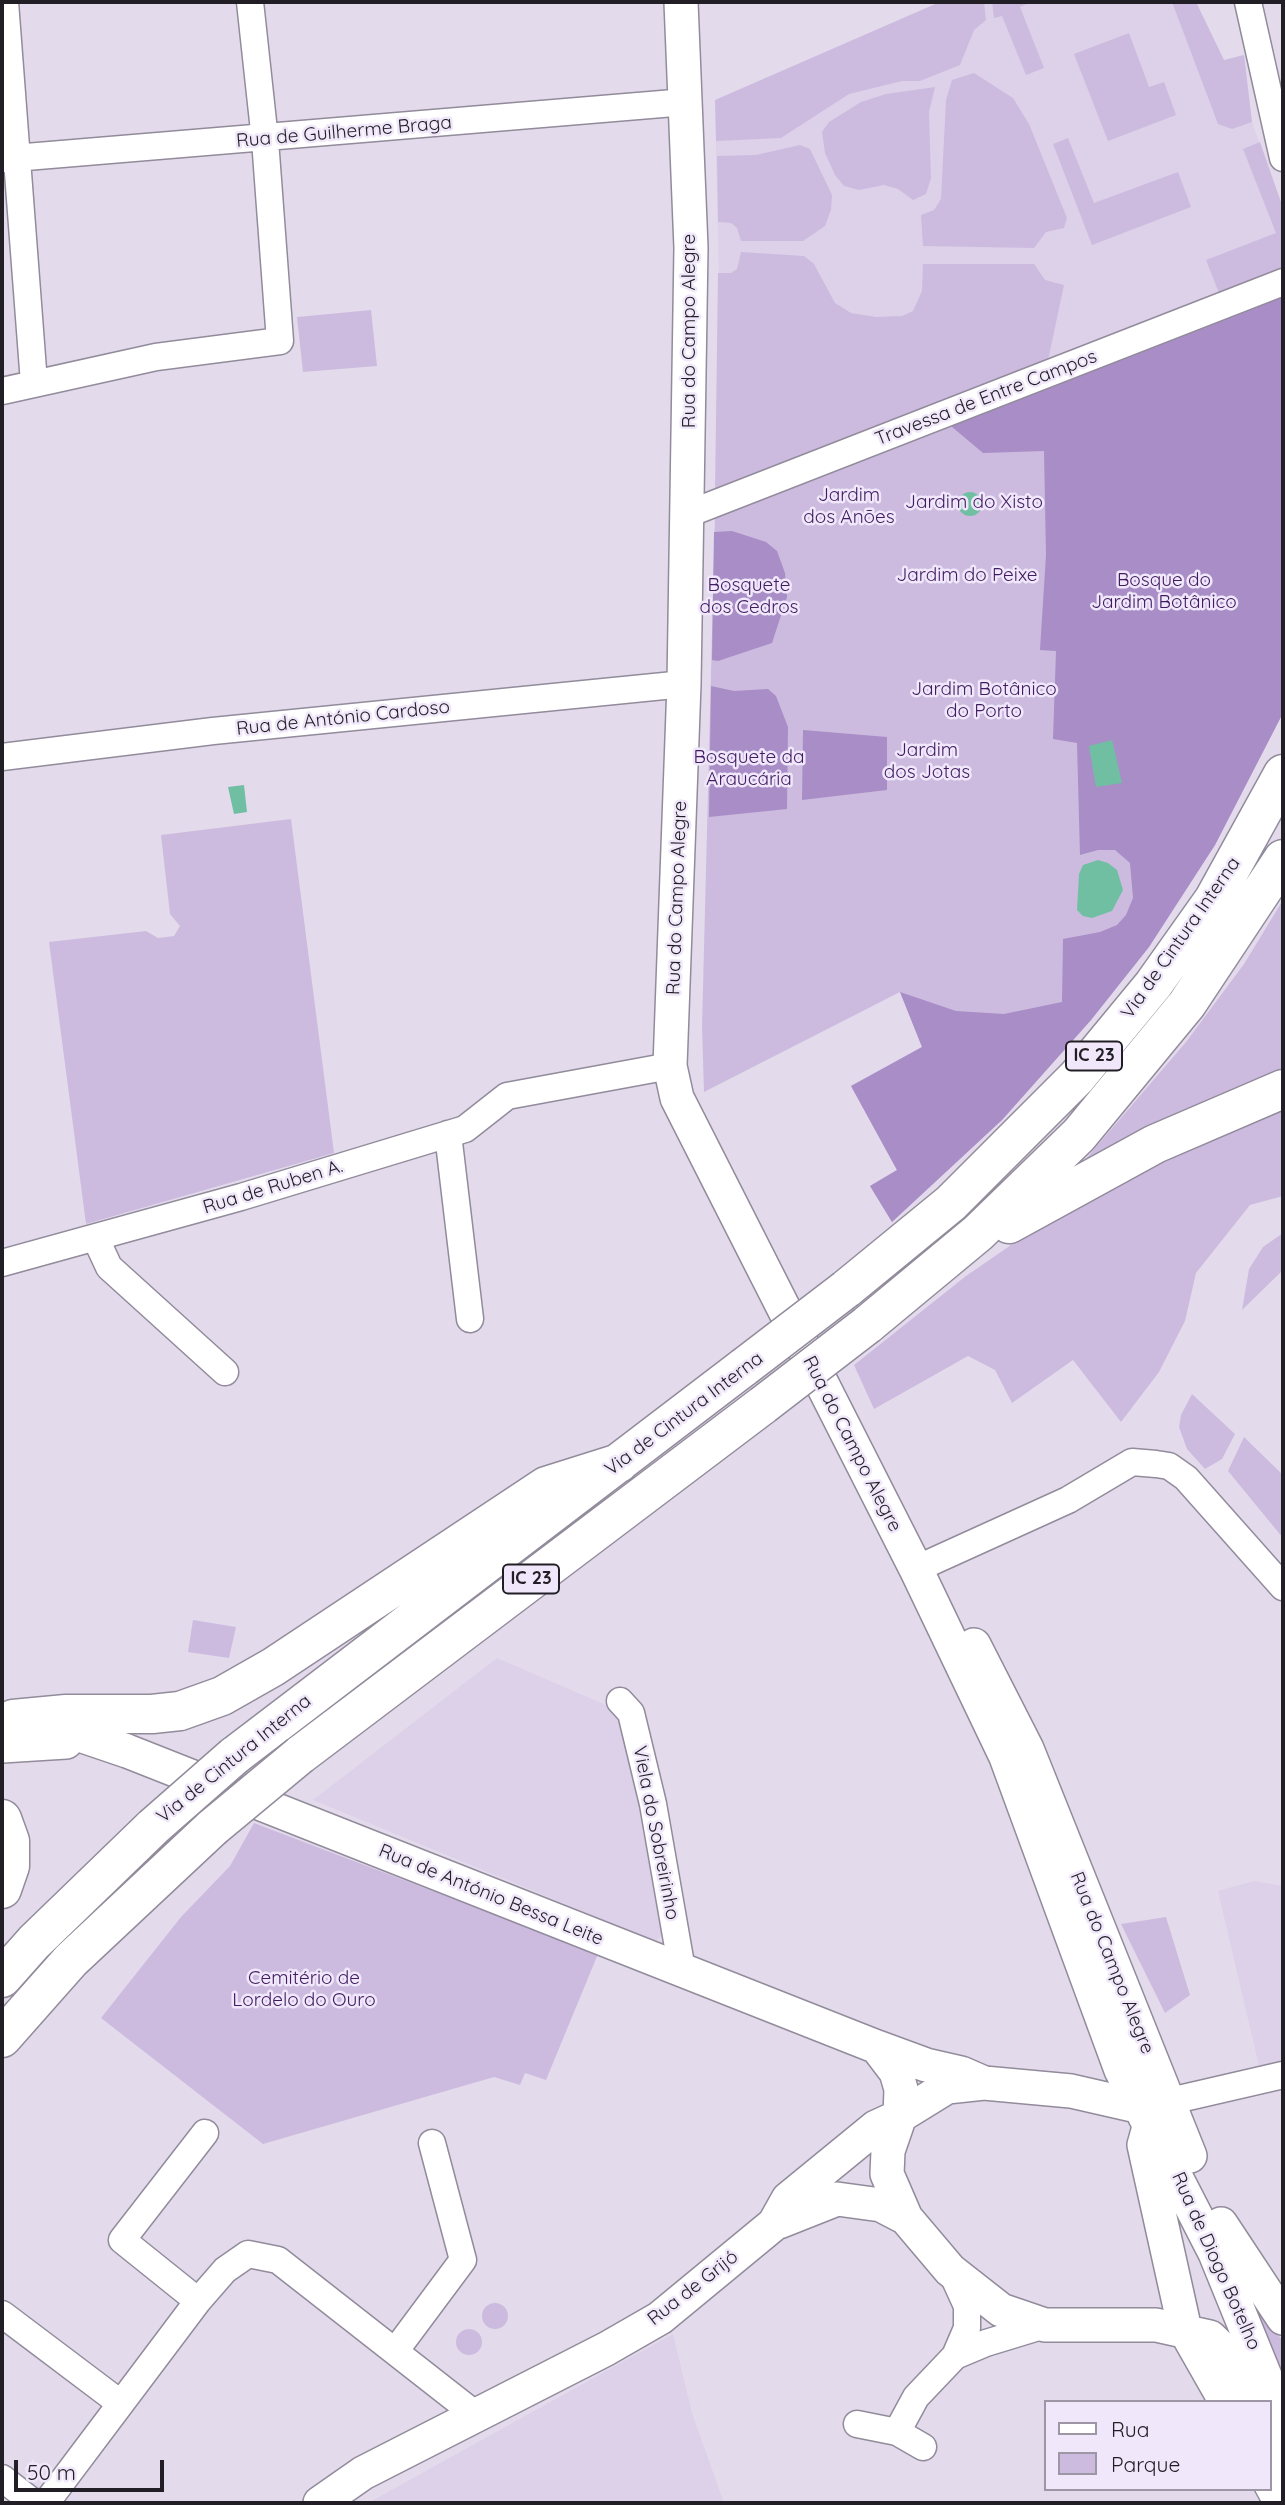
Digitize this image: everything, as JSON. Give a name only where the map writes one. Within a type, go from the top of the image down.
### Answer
[{"type":"highway","name":"Via de Cintura Interna","points":[[2,1978],[34,1942],[153,1827],[234,1756],[846,1289],[977,1179],[1077,1077],[1153,985],[1214,899],[1283,774]]},
{"type":"highway","name":"Via de Cintura Interna","points":[[2,2038],[71,1960],[212,1828],[300,1755],[763,1405],[936,1269],[1061,1152],[1134,1072],[1218,962],[1283,859]]},
{"type":"highway","points":[[936,1269],[1095,1175],[1218,1115],[1283,1089]]},
{"type":"highway","points":[[5,1729],[66,1714],[152,1714],[180,1711],[222,1696],[274,1667],[546,1486],[619,1463]]},
{"type":"highway","points":[[2,1819],[10,1841],[10,1866],[2,1889]]},
{"type":"main road","name":"Rua do Campo Alegre","points":[[681,2],[691,248],[684,684],[670,1066],[677,1098],[916,1569],[1006,1757],[1112,2047],[1152,2111]]},
{"type":"main road","name":"Rua do Campo Alegre","points":[[916,1569],[933,1584],[971,1639],[1027,1749],[1152,2111]]},
{"type":"main road","name":"Rua de António Bessa Leite","points":[[5,1729],[65,1730],[105,1743],[877,2047],[926,2065],[961,2073],[984,2083]]},
{"type":"main road","points":[[877,2047],[897,2072],[901,2089],[900,2116],[888,2151],[887,2174],[906,2218],[950,2270],[1001,2310],[1045,2325],[1156,2325],[1210,2337],[1230,2354],[1249,2381],[1256,2400]]},
{"type":"main road","points":[[1071,2091],[1112,2047]]},
{"type":"main road","points":[[984,2083],[1071,2091],[1152,2111],[1143,2145],[1185,2330],[1225,2400]]},
{"type":"main road","name":"Rua de Grijó","points":[[321,2503],[363,2473],[660,2318],[774,2224],[788,2199],[876,2127],[900,2116],[947,2087],[984,2083]]},
{"type":"main road","name":"Rua de Diogo Botelho","points":[[1152,2111],[1225,2233],[1283,2318]]},
{"type":"main road","name":"Rua de Diogo Botelho","points":[[1152,2111],[1215,2253],[1283,2420]]},
{"type":"main road","points":[[774,2224],[837,2199],[881,2205],[906,2218]]},
{"type":"main road","points":[[1271,2435],[1283,2454]]},
{"type":"main road","points":[[1271,2485],[1281,2503]]},
{"type":"street","points":[[5,2],[10,158],[34,383]]},
{"type":"street","points":[[2,391],[156,357],[280,341],[265,139],[250,2]]},
{"type":"street","points":[[1248,2],[1283,158]]},
{"type":"street","name":"Rua de Guilherme Braga","points":[[10,158],[265,139],[686,102]]},
{"type":"street","name":"Travessa de Entre Campos","points":[[688,514],[1283,282]]},
{"type":"street","name":"Rua de António Cardoso","points":[[2,757],[213,731],[684,684]]},
{"type":"street","name":"Rua de Ruben A.","points":[[2,1264],[96,1239],[466,1129],[507,1096],[670,1066]]},
{"type":"street","points":[[449,1134],[470,1319]]},
{"type":"street","points":[[96,1239],[109,1267],[225,1372]]},
{"type":"street","points":[[916,1569],[1068,1500],[1132,1462],[1169,1466],[1186,1478],[1283,1587]]},
{"type":"street","name":"Viela do Sobreirinho","points":[[620,1701],[631,1713],[653,1804],[682,1970]]},
{"type":"street","points":[[1152,2111],[1283,2076]]},
{"type":"street","points":[[198,2301],[122,2240],[205,2133]]},
{"type":"street","points":[[396,2350],[463,2260],[432,2143]]},
{"type":"street","points":[[46,2503],[198,2301],[225,2270],[248,2254],[278,2260],[476,2415]]},
{"type":"street","points":[[897,2432],[916,2397],[955,2356],[967,2328],[967,2306],[950,2270]]},
{"type":"street","points":[[2,2314],[120,2403]]},
{"type":"street","points":[[955,2356],[986,2343],[1045,2325]]},
{"type":"street","points":[[857,2424],[897,2432],[923,2447]]},
{"type":"street","points":[[2,2478],[34,2503]]},
{"type":"shaded area","points":[[940,2],[1196,2],[1224,60],[1244,55],[1252,122],[1283,208],[1283,273],[715,494],[719,287],[715,100]]},
{"type":"shaded area","points":[[970,492],[979,495],[982,504],[979,513],[970,516],[961,513],[958,504],[961,495]]},
{"type":"shaded area","points":[[1112,740],[1122,783],[1096,787],[1089,746]]},
{"type":"shaded area","points":[[244,785],[247,812],[234,814],[228,787]]},
{"type":"shaded area","points":[[1098,860],[1117,870],[1123,890],[1112,911],[1092,918],[1083,916],[1077,910],[1079,874],[1083,865]]},
{"type":"shaded area","points":[[497,1658],[615,1709],[621,1715],[667,1932],[655,1941],[313,1800]]},
{"type":"shaded area","points":[[1254,1881],[1283,1886],[1283,2061],[1259,2066],[1218,1891]]},
{"type":"shaded area","points":[[673,2334],[692,2413],[724,2503],[368,2503]]},
{"type":"green space","points":[[940,2],[984,2],[986,20],[974,30],[960,65],[920,81],[902,81],[849,94],[781,138],[716,141],[715,100]]},
{"type":"green space","points":[[992,2],[1031,2],[1020,7],[1044,68],[1026,75],[1002,16],[994,18]]},
{"type":"green space","points":[[1172,2],[1196,2],[1224,60],[1244,55],[1252,122],[1232,129],[1218,124]]},
{"type":"green space","points":[[1129,33],[1149,87],[1164,82],[1176,115],[1108,141],[1074,54]]},
{"type":"green space","points":[[974,73],[1013,98],[1029,124],[1067,218],[1064,228],[1046,232],[1034,248],[923,246],[921,215],[934,210],[941,199],[946,100],[952,80]]},
{"type":"green space","points":[[935,87],[929,112],[931,178],[926,194],[913,200],[898,189],[884,185],[859,190],[844,186],[835,175],[825,153],[822,132],[829,122],[861,102],[886,94]]},
{"type":"green space","points":[[1068,138],[1094,203],[1178,172],[1191,207],[1092,245],[1053,144]]},
{"type":"green space","points":[[1260,142],[1283,208],[1283,273],[1221,298],[1206,260],[1276,233],[1243,149]]},
{"type":"green space","points":[[800,145],[810,149],[832,195],[831,210],[825,226],[803,241],[741,241],[737,228],[731,223],[718,222],[717,156],[756,155]]},
{"type":"green space","points":[[741,252],[804,256],[814,264],[835,303],[851,313],[876,317],[902,316],[913,311],[922,291],[923,264],[1034,264],[1045,280],[1064,285],[1047,365],[715,494],[718,273],[731,273],[737,269]]},
{"type":"green space","name":"Bosque do Jardim Botânico","points":[[1283,292],[1283,713],[1215,845],[1149,947],[1091,1020],[1002,1120],[892,1222],[870,1186],[897,1170],[851,1086],[922,1047],[900,992],[956,1011],[1004,1014],[1062,1002],[1063,939],[1100,932],[1117,925],[1126,915],[1133,898],[1130,863],[1115,850],[1098,850],[1080,855],[1077,743],[1053,739],[1056,651],[1040,650],[1046,555],[1044,451],[983,453],[945,421]]},
{"type":"green space","points":[[371,310],[377,366],[303,372],[297,317]]},
{"type":"green space","name":"Jardim Botânico do Porto","points":[[1197,324],[1283,713],[1215,845],[1149,947],[1091,1020],[1002,1120],[892,1222],[870,1186],[897,1170],[851,1086],[922,1047],[900,992],[704,1092],[702,1027],[715,514]]},
{"type":"green space","name":"Bosquete dos Cedros","points":[[732,531],[766,542],[777,551],[785,573],[787,597],[772,643],[718,661],[712,660],[714,532]]},
{"type":"green space","name":"Bosquete da Araucária","points":[[711,686],[734,691],[768,689],[776,696],[788,727],[787,809],[709,817]]},
{"type":"green space","points":[[803,730],[887,737],[887,790],[802,800]]},
{"type":"green space","points":[[291,819],[334,1153],[86,1224],[49,942],[146,931],[158,938],[174,936],[180,926],[170,914],[161,835]]},
{"type":"green space","points":[[1283,900],[1283,1075],[1078,1168],[1186,1042],[1244,964]]},
{"type":"green space","points":[[1283,1102],[1283,1196],[1250,1205],[1196,1273],[1185,1321],[1159,1372],[1121,1422],[1073,1360],[1012,1403],[995,1370],[968,1356],[874,1409],[854,1365],[966,1276],[1072,1203]]},
{"type":"green space","points":[[1283,1233],[1283,1270],[1242,1310],[1249,1269],[1263,1247]]},
{"type":"green space","points":[[1192,1394],[1235,1434],[1222,1459],[1205,1469],[1187,1449],[1179,1427],[1181,1415]]},
{"type":"green space","points":[[1244,1437],[1283,1475],[1283,1538],[1228,1471]]},
{"type":"green space","points":[[193,1620],[236,1627],[229,1658],[188,1652]]},
{"type":"green space","name":"Cemitério de Lordelo do Ouro","points":[[254,1823],[598,1954],[546,2080],[525,2073],[520,2085],[494,2077],[263,2144],[101,2018],[181,1917],[230,1866]]},
{"type":"green space","points":[[1166,1917],[1190,1995],[1165,2013],[1121,1924]]},
{"type":"green space","points":[[1252,2302],[1283,2341],[1283,2390]]},
{"type":"green space","points":[[495,2303],[504,2307],[508,2316],[504,2325],[495,2329],[486,2325],[482,2316],[486,2307]]},
{"type":"green space","points":[[469,2329],[478,2333],[482,2342],[478,2351],[469,2355],[460,2351],[456,2342],[460,2333]]},
{"type":"park label","name":"Jardim do Xisto","points":[[974,502]]},
{"type":"park label","name":"Jardim dos Anões","points":[[849,506]]},
{"type":"park label","name":"Jardim do Peixe","points":[[967,575]]},
{"type":"park label","name":"Jardim dos Jotas","points":[[927,761]]}]
